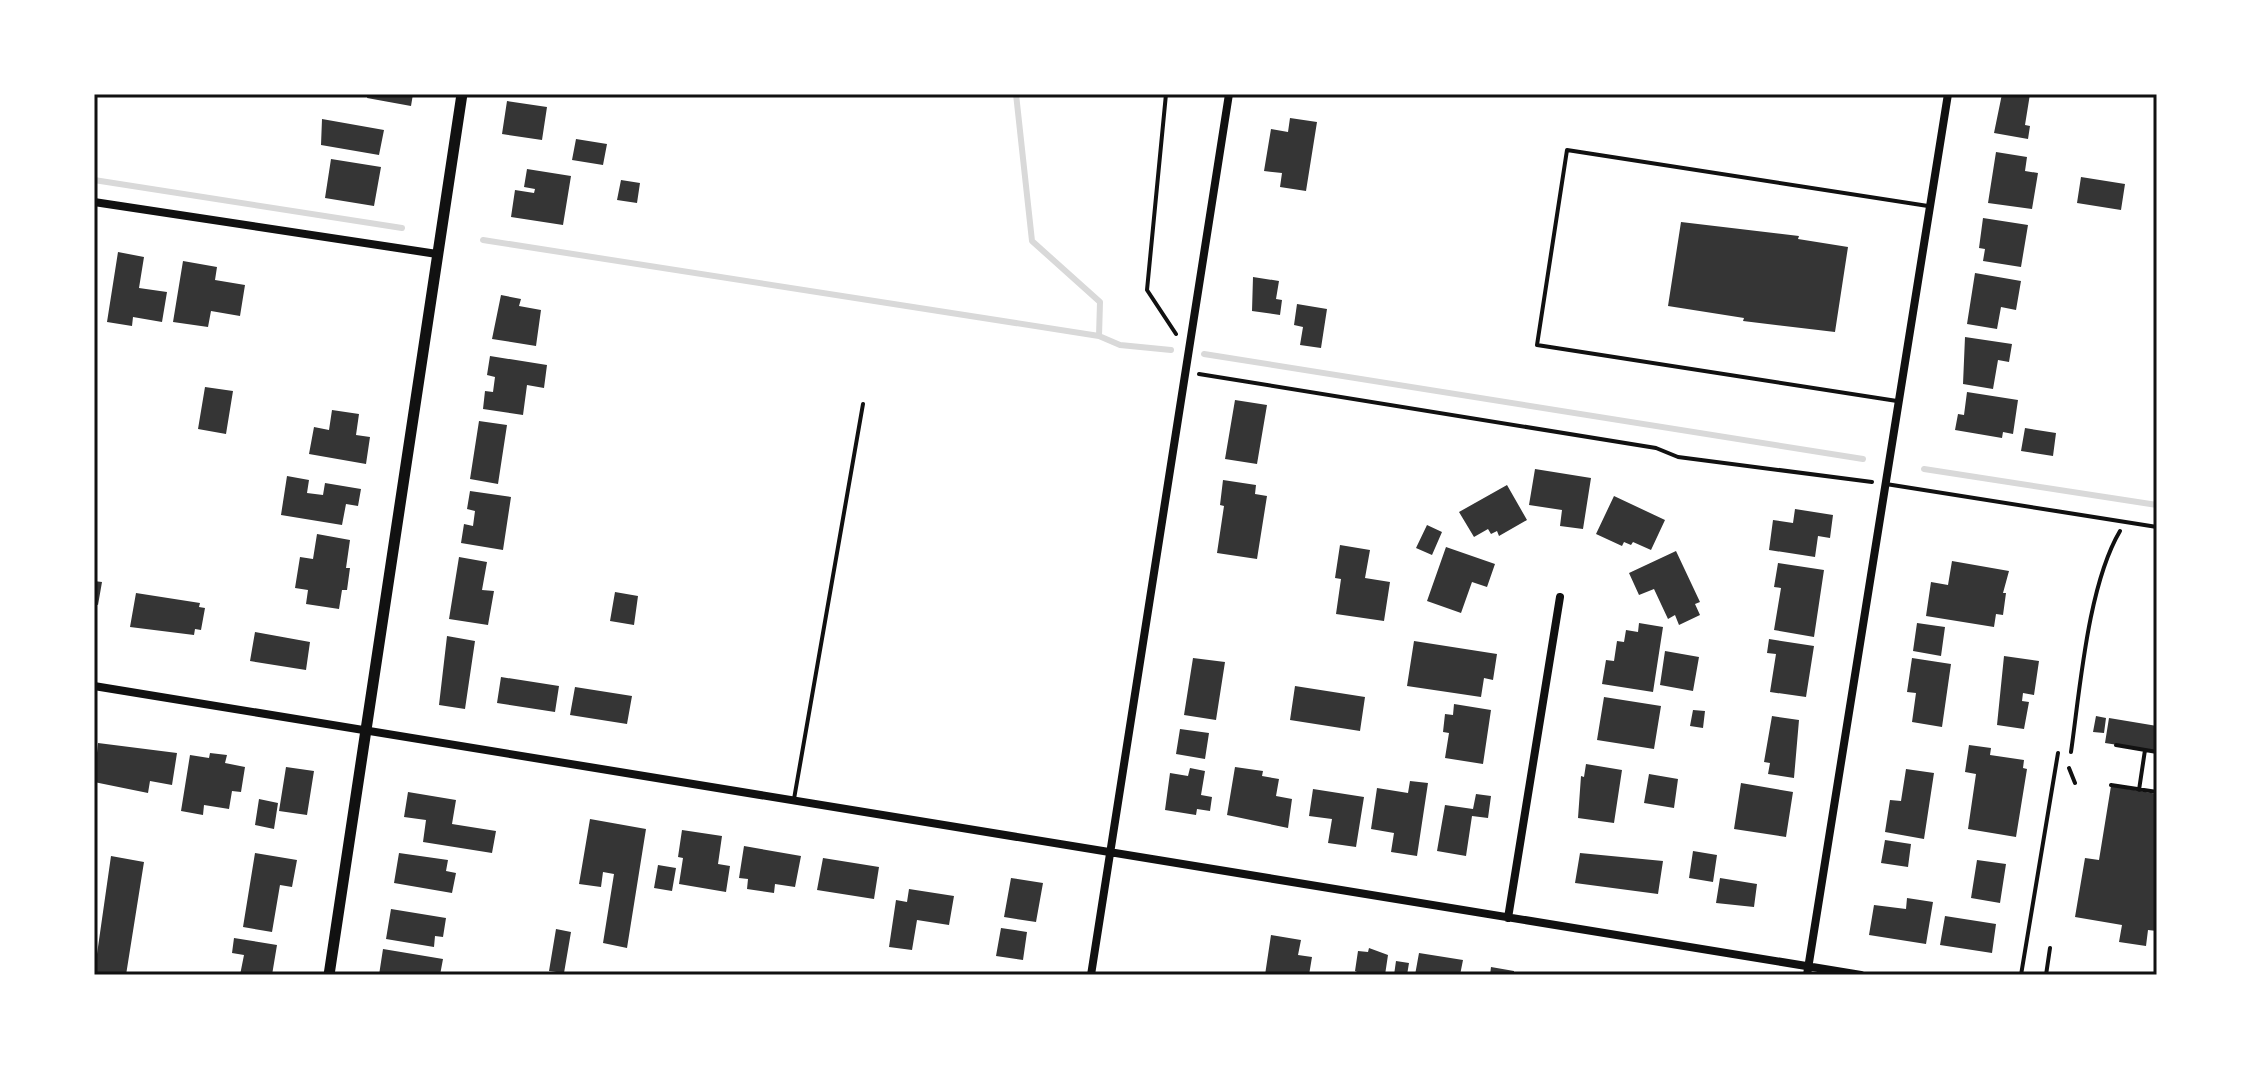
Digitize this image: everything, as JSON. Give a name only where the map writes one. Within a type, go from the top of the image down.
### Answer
[{"type":"street","points":[[329,975],[462,94]]},
{"type":"street","points":[[1091,975],[1229,94]]},
{"type":"street","points":[[1808,971],[1948,94]]},
{"type":"street","points":[[94,202],[437,254]]},
{"type":"street","points":[[1508,918],[1560,597]]},
{"type":"street","points":[[94,686],[1508,918],[1808,971],[1861,975]]},
{"type":"lane","points":[[1899,401],[1537,345],[1567,150],[1930,206]]},
{"type":"lane","points":[[794,801],[863,404]]},
{"type":"lane","points":[[1886,484],[2157,527]]},
{"type":"lane","points":[[2021,975],[2058,753]]},
{"type":"lane","points":[[2046,975],[2050,948]]},
{"type":"path","points":[[1166,94],[1147,290],[1163,319],[1178,337]]},
{"type":"path","points":[[1196,374],[1656,448],[1678,457],[1872,482]]},
{"type":"path","points":[[2075,783],[2068,771],[2100,579],[2109,550],[2125,522]]},
{"type":"path","points":[[2116,745],[2157,752]]},
{"type":"path","points":[[2135,748],[2144,758]]},
{"type":"path","points":[[2139,790],[2145,750]]},
{"type":"path","points":[[2111,785],[2157,792]]},
{"type":"building","points":[[368,94],[413,94],[411,106],[367,98]]},
{"type":"building","points":[[2002,94],[2030,94],[2025,125],[2030,126],[2028,139],[1994,133]]},
{"type":"building","points":[[507,101],[547,107],[542,140],[502,134]]},
{"type":"building","points":[[1290,118],[1317,122],[1306,191],[1280,187],[1282,173],[1264,171],[1271,129],[1288,132]]},
{"type":"building","points":[[322,119],[384,130],[379,155],[321,145]]},
{"type":"building","points":[[576,139],[607,144],[603,165],[572,160]]},
{"type":"building","points":[[1996,152],[2027,157],[2025,171],[2038,173],[2032,209],[1988,203]]},
{"type":"building","points":[[331,159],[381,167],[374,206],[325,198]]},
{"type":"building","points":[[527,169],[571,176],[563,225],[511,217],[515,190],[534,193],[535,189],[524,187]]},
{"type":"building","points":[[2081,177],[2125,184],[2121,210],[2077,203]]},
{"type":"building","points":[[621,180],[640,183],[637,203],[617,200]]},
{"type":"building","points":[[1983,218],[2028,225],[2021,267],[1983,261],[1985,249],[1979,248]]},
{"type":"building","points":[[1681,222],[1799,236],[1798,239],[1848,247],[1835,332],[1743,321],[1744,318],[1668,306]]},
{"type":"building","points":[[118,252],[144,257],[139,288],[167,292],[162,322],[133,317],[132,326],[107,322]]},
{"type":"building","points":[[183,261],[217,267],[215,280],[245,285],[240,316],[211,311],[208,327],[173,322]]},
{"type":"building","points":[[1975,273],[2021,281],[2016,310],[2001,307],[1997,329],[1967,324]]},
{"type":"building","points":[[1253,277],[1279,281],[1276,299],[1282,300],[1280,315],[1252,311]]},
{"type":"building","points":[[501,295],[521,299],[519,306],[541,310],[536,346],[492,339]]},
{"type":"building","points":[[1297,304],[1327,309],[1321,348],[1300,345],[1303,327],[1294,325]]},
{"type":"building","points":[[1965,337],[2012,344],[2009,362],[1998,360],[1993,389],[1963,384]]},
{"type":"building","points":[[490,356],[547,365],[544,388],[527,385],[523,415],[483,409],[485,391],[493,392],[495,377],[487,375]]},
{"type":"building","points":[[205,387],[233,391],[226,434],[198,429]]},
{"type":"building","points":[[1967,392],[2018,400],[2013,434],[2003,432],[2002,438],[1955,430],[1958,414],[1964,415]]},
{"type":"building","points":[[1235,400],[1267,405],[1257,464],[1225,459]]},
{"type":"building","points":[[332,410],[359,414],[356,435],[370,437],[366,464],[309,454],[314,427],[329,430]]},
{"type":"building","points":[[479,421],[507,425],[498,484],[470,479]]},
{"type":"building","points":[[2025,428],[2056,433],[2053,456],[2021,451]]},
{"type":"building","points":[[1535,469],[1591,478],[1583,529],[1560,526],[1562,510],[1529,505]]},
{"type":"building","points":[[287,476],[309,480],[307,493],[323,495],[325,483],[361,489],[358,506],[346,504],[342,525],[281,515]]},
{"type":"building","points":[[1223,480],[1256,485],[1255,494],[1267,496],[1257,559],[1217,553],[1224,506],[1220,505]]},
{"type":"building","points":[[1507,485],[1527,520],[1499,536],[1497,531],[1491,534],[1488,529],[1474,537],[1459,512]]},
{"type":"building","points":[[470,491],[511,497],[503,550],[461,543],[464,524],[473,526],[475,511],[467,509]]},
{"type":"building","points":[[1614,496],[1665,520],[1651,550],[1633,542],[1631,545],[1624,542],[1622,546],[1596,534]]},
{"type":"building","points":[[1795,509],[1833,515],[1830,538],[1818,536],[1815,557],[1769,550],[1773,520],[1793,523]]},
{"type":"building","points":[[1427,525],[1442,532],[1432,555],[1416,548]]},
{"type":"building","points":[[317,534],[350,540],[347,590],[342,590],[339,609],[306,604],[308,590],[295,588],[300,557],[313,559]]},
{"type":"building","points":[[1340,545],[1370,550],[1365,578],[1390,582],[1384,621],[1336,614],[1341,579],[1335,578]]},
{"type":"building","points":[[1446,547],[1495,564],[1487,587],[1472,582],[1461,613],[1427,601]]},
{"type":"building","points":[[1676,551],[1700,602],[1695,604],[1700,615],[1679,625],[1675,615],[1668,619],[1654,589],[1639,595],[1629,573]]},
{"type":"building","points":[[459,557],[487,562],[482,590],[494,591],[488,625],[449,619]]},
{"type":"building","points":[[1952,561],[2009,571],[2003,593],[2006,593],[2003,615],[1996,614],[1994,627],[1926,616],[1931,582],[1948,585]]},
{"type":"building","points":[[1778,563],[1824,570],[1814,637],[1774,630],[1781,588],[1774,587]]},
{"type":"building","points":[[94,581],[102,582],[98,605],[94,604]]},
{"type":"building","points":[[615,592],[638,596],[634,625],[610,621]]},
{"type":"building","points":[[136,593],[200,603],[199,607],[205,608],[201,630],[195,629],[194,635],[130,627]]},
{"type":"building","points":[[1639,623],[1663,627],[1653,692],[1602,684],[1606,660],[1614,661],[1617,641],[1624,642],[1626,630],[1638,632]]},
{"type":"building","points":[[1917,623],[1945,627],[1941,656],[1913,651]]},
{"type":"building","points":[[255,632],[310,642],[306,670],[250,661]]},
{"type":"building","points":[[447,636],[475,641],[465,709],[439,705]]},
{"type":"building","points":[[1769,639],[1814,646],[1806,697],[1770,692],[1776,654],[1767,653]]},
{"type":"building","points":[[1414,641],[1497,654],[1493,680],[1484,678],[1481,697],[1407,686]]},
{"type":"building","points":[[1665,651],[1699,657],[1693,691],[1660,685]]},
{"type":"building","points":[[2004,656],[2039,661],[2034,695],[2023,693],[2022,701],[2029,702],[2024,729],[1997,725]]},
{"type":"building","points":[[1193,658],[1225,662],[1216,720],[1184,715]]},
{"type":"building","points":[[1912,658],[1951,664],[1942,727],[1912,722],[1916,693],[1907,692]]},
{"type":"building","points":[[501,677],[559,686],[555,712],[497,703]]},
{"type":"building","points":[[1295,686],[1365,697],[1360,731],[1290,720]]},
{"type":"building","points":[[575,687],[632,696],[627,724],[570,715]]},
{"type":"building","points":[[1604,697],[1661,706],[1654,749],[1597,740]]},
{"type":"building","points":[[1454,704],[1491,710],[1483,764],[1445,758],[1449,733],[1443,732],[1445,714],[1453,715]]},
{"type":"building","points":[[1693,710],[1705,711],[1703,728],[1690,726]]},
{"type":"building","points":[[1772,716],[1799,720],[1794,778],[1768,774],[1770,763],[1764,762]]},
{"type":"building","points":[[2096,716],[2106,718],[2104,733],[2093,732]]},
{"type":"building","points":[[2109,718],[2157,726],[2157,751],[2105,743]]},
{"type":"building","points":[[1180,729],[1209,733],[1205,759],[1176,754]]},
{"type":"building","points":[[98,743],[177,753],[172,785],[150,781],[148,793],[94,782]]},
{"type":"building","points":[[1969,745],[1991,748],[1990,755],[2024,760],[2023,768],[2027,769],[2016,837],[1968,829],[1976,774],[1965,772]]},
{"type":"building","points":[[210,753],[227,755],[225,763],[245,767],[241,792],[232,791],[229,809],[204,805],[203,815],[181,811],[190,755],[209,758]]},
{"type":"building","points":[[1586,764],[1622,770],[1614,823],[1578,818],[1581,776],[1584,777]]},
{"type":"building","points":[[286,767],[314,771],[307,815],[279,811]]},
{"type":"building","points":[[1235,767],[1263,771],[1262,776],[1279,779],[1276,796],[1292,799],[1288,828],[1227,815]]},
{"type":"building","points":[[1190,768],[1205,771],[1201,795],[1212,797],[1210,811],[1197,809],[1196,815],[1165,810],[1170,773],[1188,776]]},
{"type":"building","points":[[1906,769],[1934,773],[1924,839],[1885,832],[1890,800],[1901,801]]},
{"type":"building","points":[[1649,774],[1678,779],[1674,808],[1644,803]]},
{"type":"building","points":[[1410,781],[1428,783],[1417,856],[1391,852],[1394,833],[1371,829],[1377,788],[1408,793]]},
{"type":"building","points":[[1741,783],[1793,792],[1786,837],[1734,829]]},
{"type":"building","points":[[2111,786],[2157,794],[2157,931],[2148,930],[2146,946],[2119,942],[2122,925],[2075,917],[2085,858],[2099,860]]},
{"type":"building","points":[[1313,789],[1364,797],[1356,847],[1328,843],[1332,819],[1309,816]]},
{"type":"building","points":[[408,792],[456,800],[452,824],[496,831],[492,853],[423,842],[426,820],[404,817]]},
{"type":"building","points":[[1476,794],[1491,796],[1488,818],[1472,816],[1466,856],[1437,851],[1445,805],[1473,809]]},
{"type":"building","points":[[259,799],[278,803],[274,829],[255,825]]},
{"type":"building","points":[[590,819],[646,829],[627,948],[603,943],[614,874],[603,872],[601,887],[579,884]]},
{"type":"building","points":[[682,830],[722,836],[718,864],[730,866],[726,892],[679,884],[683,858],[678,857]]},
{"type":"building","points":[[1885,840],[1911,844],[1908,867],[1881,863]]},
{"type":"building","points":[[744,846],[801,856],[795,887],[775,884],[774,893],[747,889],[748,879],[739,878]]},
{"type":"building","points":[[1693,851],[1717,855],[1713,882],[1689,878]]},
{"type":"building","points":[[255,853],[297,860],[292,887],[280,885],[272,932],[243,927]]},
{"type":"building","points":[[399,853],[448,860],[446,871],[456,873],[452,893],[394,883]]},
{"type":"building","points":[[1580,853],[1663,861],[1658,894],[1575,883]]},
{"type":"building","points":[[111,856],[144,862],[126,975],[94,975]]},
{"type":"building","points":[[823,858],[879,867],[874,899],[817,890]]},
{"type":"building","points":[[1977,860],[2006,864],[2000,903],[1971,898]]},
{"type":"building","points":[[658,865],[676,868],[672,891],[654,888]]},
{"type":"building","points":[[1011,878],[1043,883],[1036,922],[1004,917]]},
{"type":"building","points":[[1720,878],[1757,884],[1754,907],[1716,903]]},
{"type":"building","points":[[909,889],[954,896],[949,925],[917,920],[912,950],[889,947],[896,900],[907,902]]},
{"type":"building","points":[[1907,898],[1933,902],[1926,944],[1869,935],[1874,905],[1906,909]]},
{"type":"building","points":[[391,909],[446,918],[443,937],[435,936],[434,947],[386,939]]},
{"type":"building","points":[[1945,916],[1996,924],[1992,953],[1940,945]]},
{"type":"building","points":[[1001,928],[1027,932],[1023,960],[996,956]]},
{"type":"building","points":[[556,929],[571,932],[564,973],[549,971]]},
{"type":"building","points":[[1271,935],[1301,940],[1298,955],[1312,957],[1309,975],[1265,975]]},
{"type":"building","points":[[234,938],[277,945],[272,975],[240,975],[244,955],[232,953]]},
{"type":"building","points":[[1369,948],[1388,955],[1385,975],[1363,975],[1355,971],[1358,951],[1368,952]]},
{"type":"building","points":[[383,949],[443,959],[440,975],[379,975]]},
{"type":"building","points":[[1419,953],[1463,960],[1460,975],[1415,975]]},
{"type":"building","points":[[1396,961],[1409,963],[1407,975],[1394,975]]},
{"type":"building","points":[[1491,967],[1514,971],[1514,975],[1490,975]]},
{"type":"waterway","points":[[1016,94],[1032,241],[1100,302],[1099,336],[1120,345],[1171,350]]},
{"type":"waterway","points":[[94,180],[402,228]]},
{"type":"waterway","points":[[483,240],[1099,336]]},
{"type":"waterway","points":[[1204,354],[1863,459]]},
{"type":"waterway","points":[[1924,469],[2157,505]]}]
